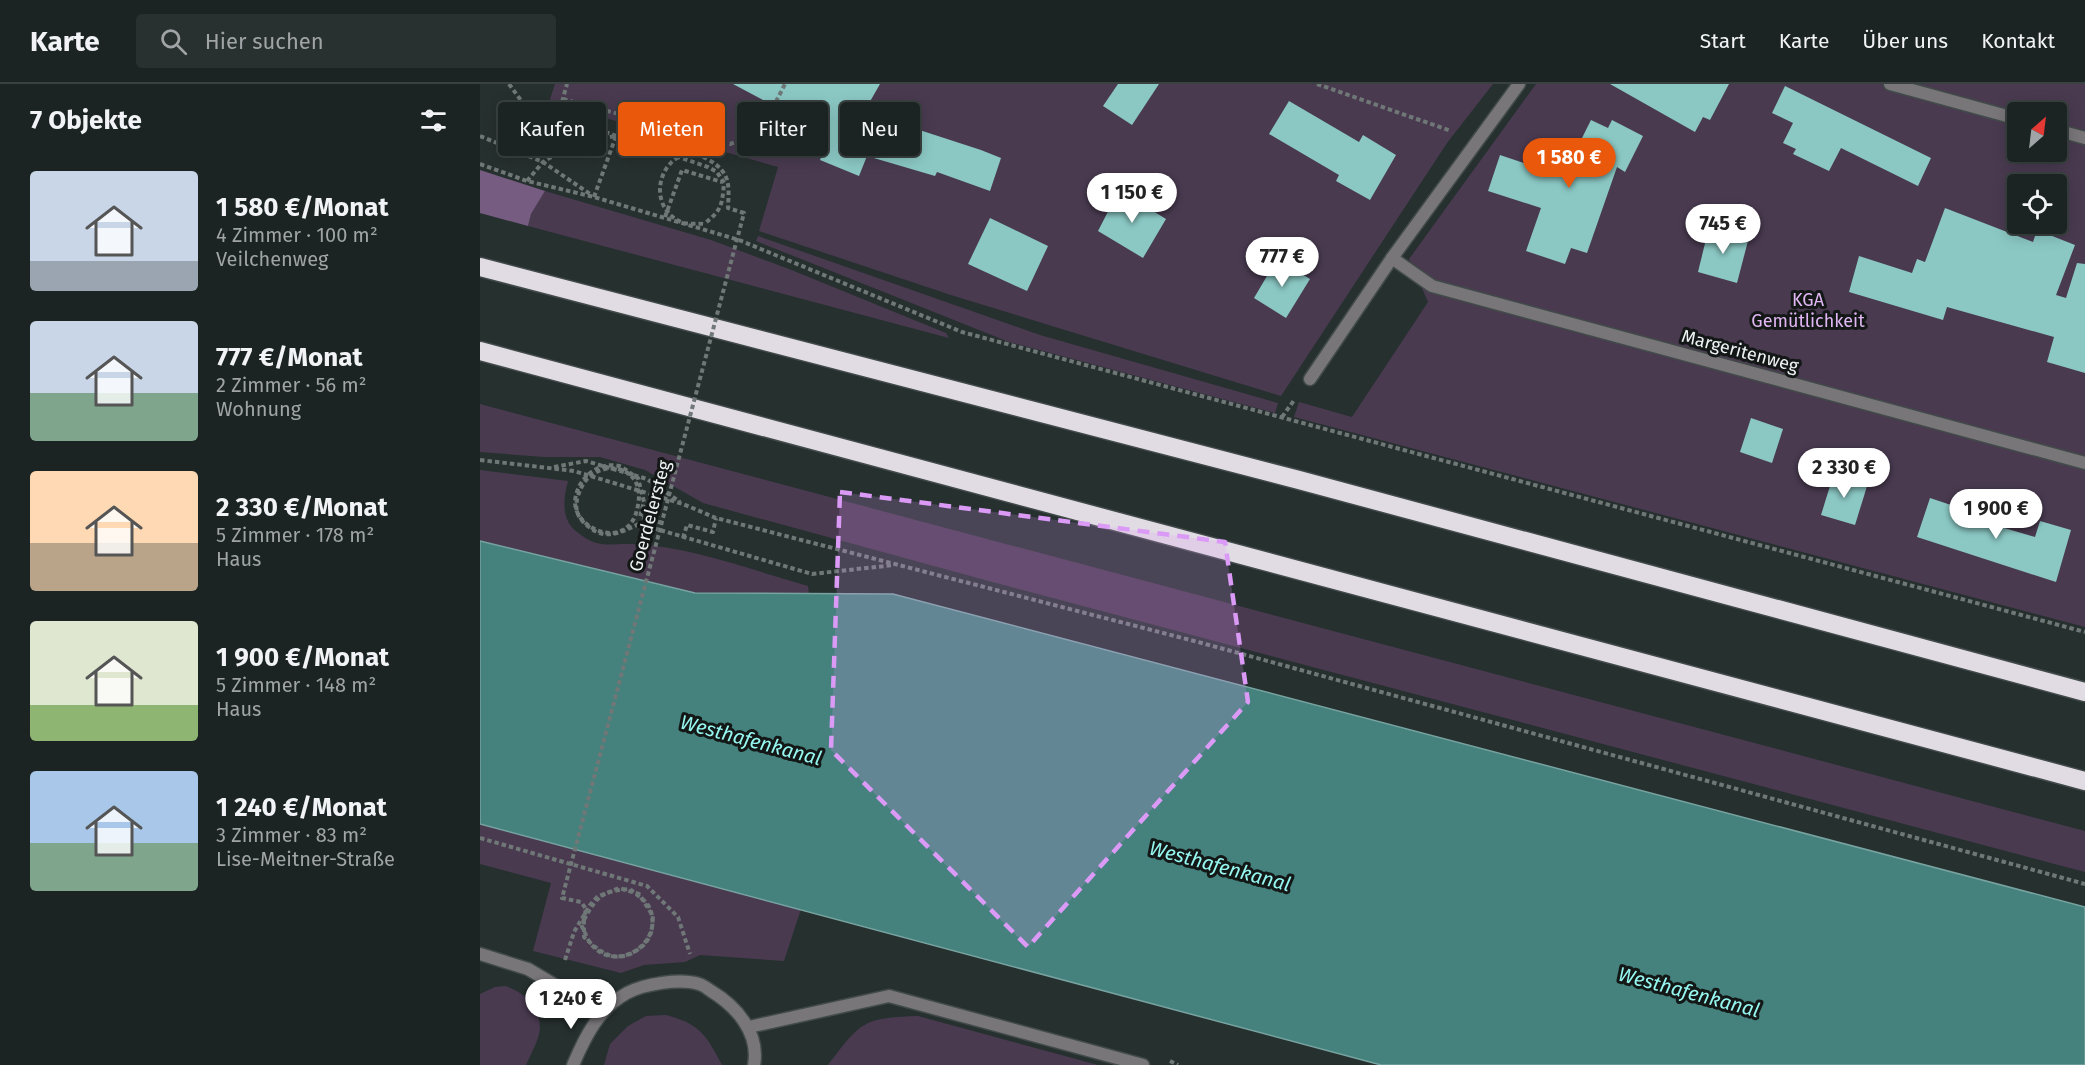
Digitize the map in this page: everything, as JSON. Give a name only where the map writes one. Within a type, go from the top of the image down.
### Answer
[{"type":"highway","points":[[480,267],[1299,480],[2085,692]]},
{"type":"highway","points":[[480,351],[2085,781]]},
{"type":"street","points":[[1310,379],[1392,258],[1519,84]]},
{"type":"street","points":[[1890,84],[2007,116]]},
{"type":"street","points":[[2067,133],[2085,138]]},
{"type":"street","name":"Margeritenweg","points":[[1392,258],[1432,286],[2085,463]]},
{"type":"street","points":[[480,954],[528,969],[602,1013]]},
{"type":"street","points":[[573,1065],[585,1036],[602,1013],[627,993],[661,982],[699,984],[728,1001],[749,1027],[754,1065]]},
{"type":"street","points":[[749,1027],[889,996],[1143,1065]]},
{"type":"path","points":[[510,84],[522,102]]},
{"type":"path","points":[[561,102],[567,84]]},
{"type":"path","points":[[562,99],[730,144],[760,133],[785,84]]},
{"type":"path","points":[[1317,84],[1477,140]]},
{"type":"path","points":[[606,133],[708,166],[717,172],[724,183]]},
{"type":"path","points":[[480,136],[543,162],[594,196]]},
{"type":"path","points":[[527,181],[543,162],[574,143],[616,136]]},
{"type":"path","points":[[594,196],[616,136]]},
{"type":"path","name":"Goerdelersteg","points":[[569,944],[574,932],[584,914],[590,904],[597,897],[608,893],[619,888],[629,891],[639,894],[644,901],[648,909],[653,916],[652,925],[651,935],[646,941],[642,948],[633,952],[626,957],[619,956],[612,956],[606,954],[599,951],[592,944],[584,937],[584,928],[584,920],[591,906],[600,898],[609,891],[619,890],[630,890],[639,897],[647,905],[650,915],[653,925],[650,933],[647,941],[641,947],[634,953],[627,955],[620,957],[612,956],[605,954],[598,949],[591,945],[586,936],[582,927],[584,918],[586,909],[581,902],[562,898],[744,213],[728,208],[729,182],[722,168],[707,158],[693,154],[678,156],[669,164],[661,177],[659,193],[666,209],[682,222],[704,224],[717,214],[724,183]]},
{"type":"path","points":[[480,164],[527,181],[594,196],[739,240],[962,332],[2085,632]]},
{"type":"path","points":[[665,217],[682,170],[724,183]]},
{"type":"path","points":[[480,460],[574,471],[683,504],[716,518],[1221,649],[2085,884]]},
{"type":"path","points":[[546,468],[586,461],[647,478],[683,504]]},
{"type":"path","points":[[663,523],[640,517],[645,502],[638,478],[619,466],[600,467],[587,474],[579,487],[575,503],[578,511],[582,519],[594,529],[608,534],[630,525],[639,501],[636,481],[628,473],[618,468],[602,469],[589,475],[580,489],[577,498],[575,507],[581,521],[592,530],[604,535],[616,535],[639,524],[812,574],[897,565]]},
{"type":"path","points":[[683,538],[687,525],[713,532],[716,518]]},
{"type":"path","points":[[480,838],[647,886],[678,917],[699,984]]},
{"type":"highlighted area","points":[[840,492],[1225,542],[1248,702],[1028,947],[831,750]]},
{"type":"green space","points":[[555,84],[1493,84],[1447,143],[1281,396],[954,296],[759,231],[778,167],[739,156],[828,156],[828,102],[737,102],[737,155],[725,152],[725,102],[618,102],[618,122],[606,118],[606,102],[549,102]]},
{"type":"green space","name":"KGA Gemütlichkeit","points":[[1536,84],[2085,84],[2085,627],[1294,417],[1299,402],[1352,417],[1428,302],[1409,259]]},
{"type":"green space","points":[[545,191],[711,240],[946,333],[949,338],[528,226],[531,214]]},
{"type":"green space","points":[[758,236],[1040,335],[1278,403],[1275,413],[1009,342],[756,241]]},
{"type":"green space","points":[[480,404],[2085,831],[2085,872],[703,503],[645,470],[600,457],[544,457],[480,452]]},
{"type":"green space","points":[[480,470],[568,481],[564,502],[568,522],[577,532],[592,541],[604,544],[655,546],[700,554],[808,586],[809,594],[695,593],[480,541]]},
{"type":"green space","points":[[480,824],[801,909],[784,961],[700,955],[685,962],[644,965],[621,973],[533,951],[551,883],[480,864]]},
{"type":"green space","points":[[505,986],[521,993],[533,1005],[539,1021],[538,1038],[526,1065],[480,1065],[480,994],[495,987]]},
{"type":"green space","points":[[666,1015],[687,1022],[701,1032],[722,1065],[604,1065],[610,1044],[628,1026],[646,1016]]},
{"type":"green space","points":[[918,1016],[1098,1065],[828,1065],[848,1039],[864,1025],[885,1018]]},
{"type":"shaded area","points":[[480,170],[545,191],[531,214],[528,226],[480,213]]},
{"type":"water","name":"Westhafenkanal","points":[[480,541],[695,593],[893,594],[2085,907],[2085,1065],[1381,1065],[480,824]]},
{"type":"building","points":[[733,84],[880,84],[870,102],[840,102],[840,156],[867,156],[859,176],[820,160],[822,156],[828,156],[830,136],[828,135],[828,102],[767,102]]},
{"type":"building","points":[[1118,84],[1159,84],[1132,125],[1103,106]]},
{"type":"building","points":[[1610,84],[1729,84],[1710,120],[1703,117],[1695,132]]},
{"type":"building","points":[[1785,86],[1931,158],[1918,186],[1841,148],[1829,171],[1793,154],[1796,149],[1783,143],[1793,123],[1772,113]]},
{"type":"building","points":[[1289,101],[1359,142],[1363,135],[1396,155],[1370,200],[1336,181],[1339,175],[1269,134]]},
{"type":"building","points":[[1591,120],[1608,128],[1612,120],[1643,136],[1625,172],[1617,167],[1587,253],[1571,248],[1565,264],[1526,251],[1541,208],[1488,191],[1500,155],[1563,176]]},
{"type":"building","points":[[920,130],[1001,158],[990,191],[937,172],[935,176],[867,156],[920,156]]},
{"type":"building","points":[[1117,194],[1156,206],[1153,211],[1166,219],[1143,258],[1098,231]]},
{"type":"building","points":[[1945,208],[2007,232],[2007,234],[2033,242],[2036,234],[2047,234],[2075,245],[2056,295],[2066,298],[2077,263],[2085,264],[2085,373],[2047,362],[2054,337],[1947,307],[1943,320],[1849,292],[1859,256],[1912,273],[1917,259],[1925,262]]},
{"type":"building","points":[[990,218],[1048,246],[1027,291],[968,264]]},
{"type":"building","points":[[1709,227],[1749,237],[1737,283],[1698,272]]},
{"type":"building","points":[[1277,259],[1310,279],[1286,318],[1254,298]]},
{"type":"building","points":[[1751,418],[1783,429],[1772,463],[1740,452]]},
{"type":"building","points":[[1834,473],[1868,483],[1855,525],[1821,515]]},
{"type":"building","points":[[1930,498],[1969,511],[1967,517],[2035,537],[2040,521],[2071,530],[2056,582],[1917,537]]}]
